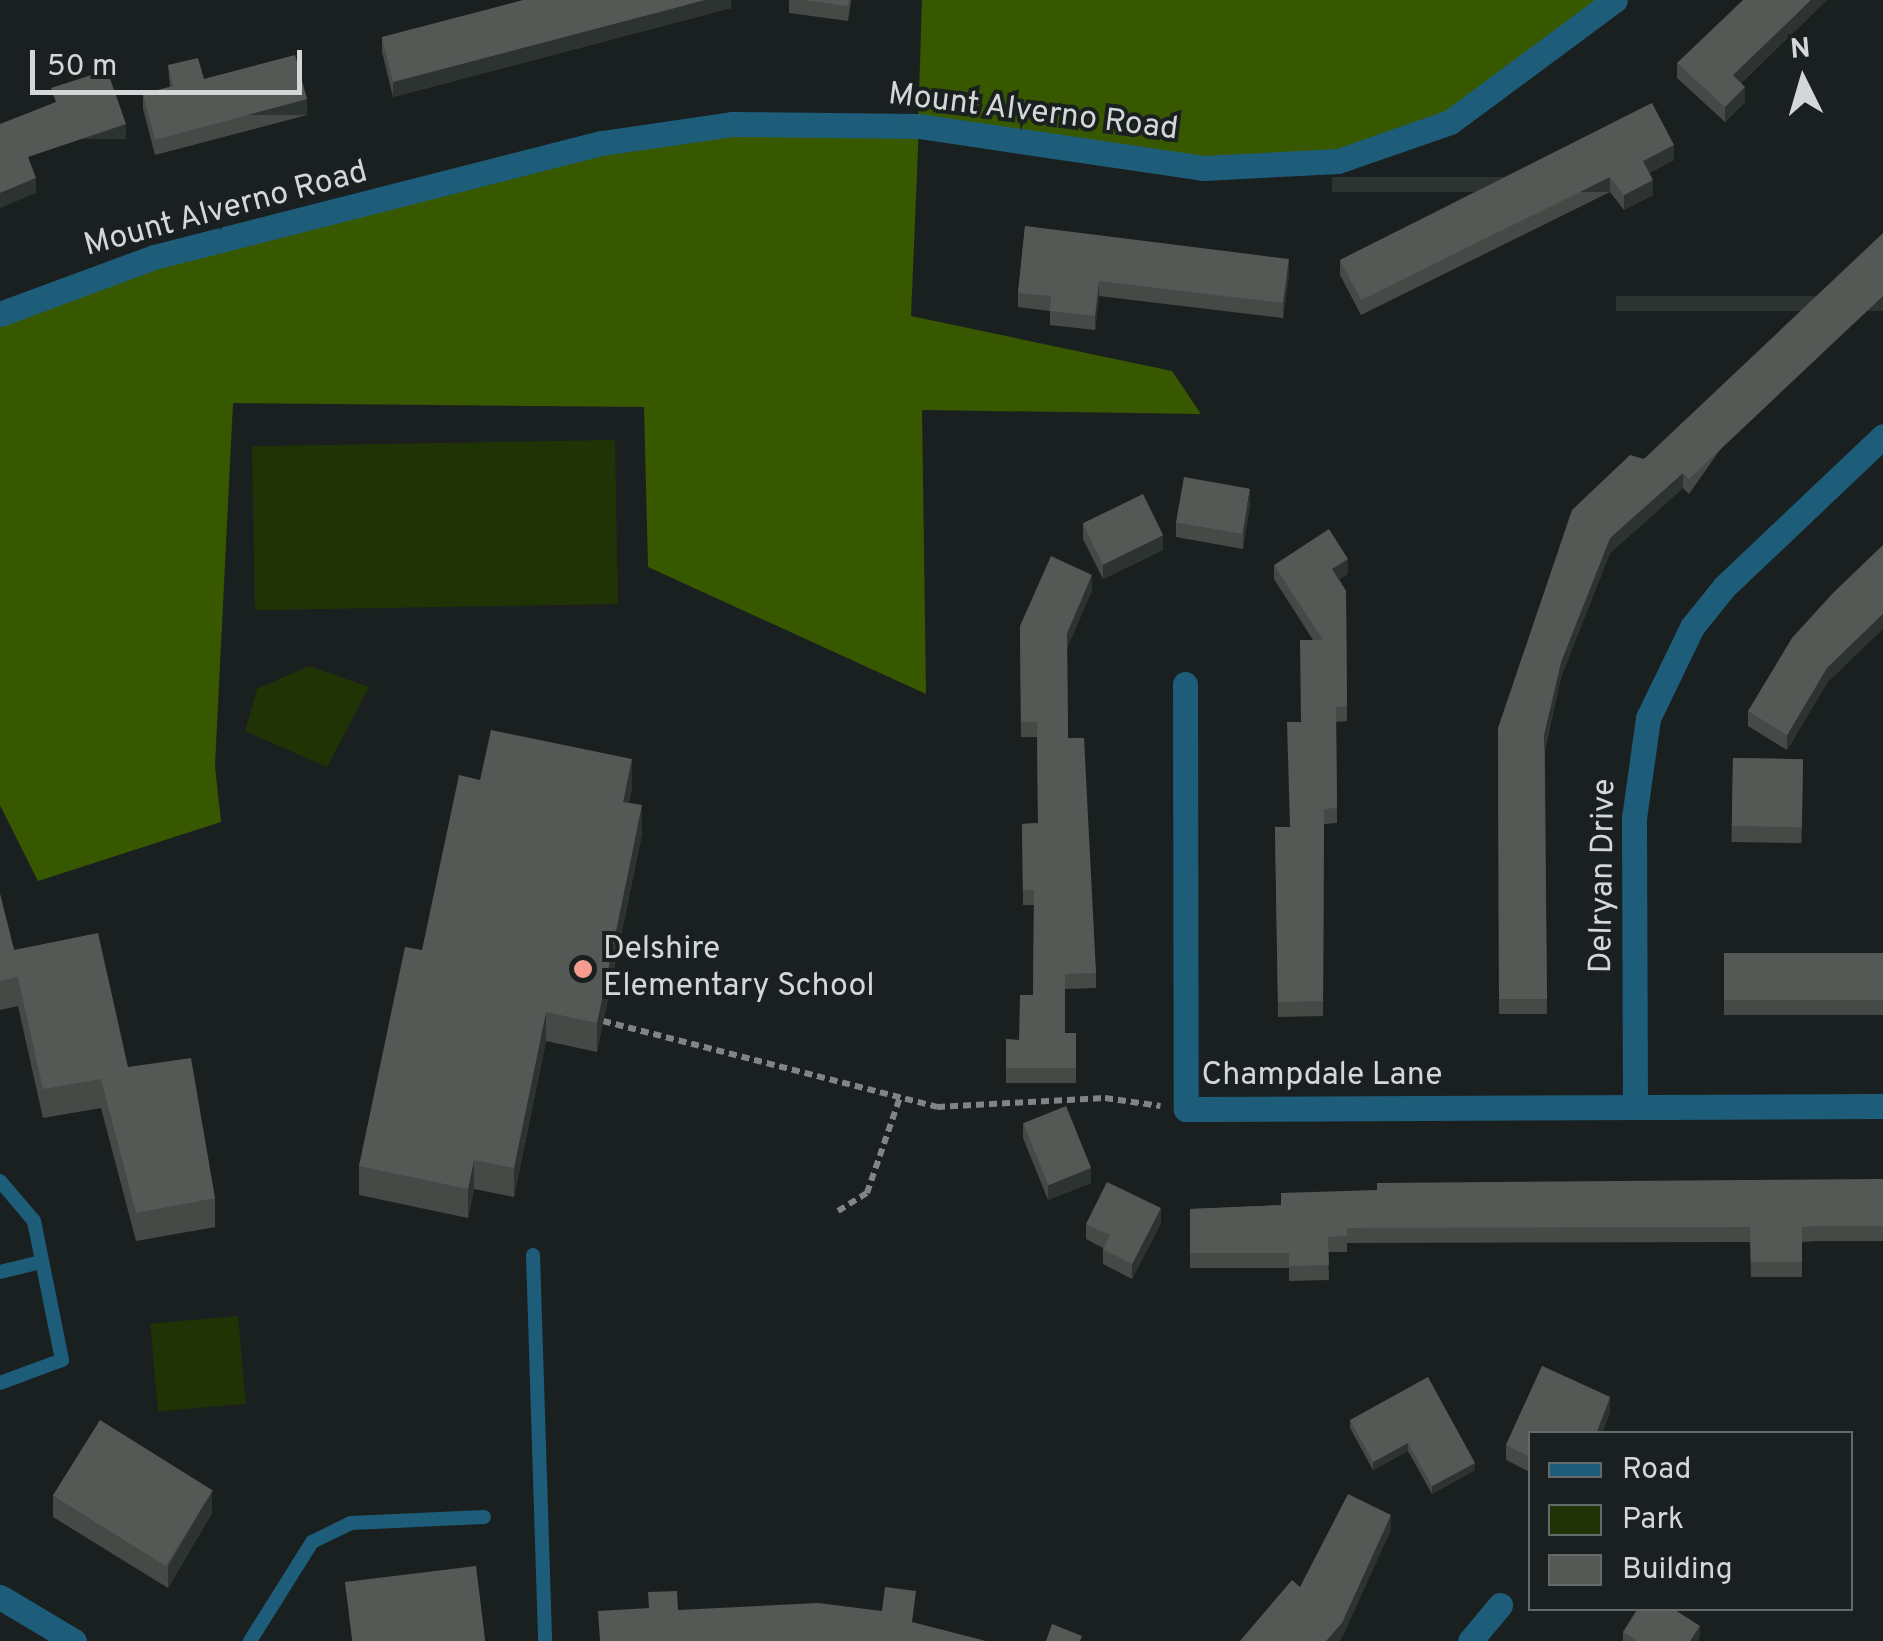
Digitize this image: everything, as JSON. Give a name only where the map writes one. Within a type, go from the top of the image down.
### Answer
[{"type":"street","name":"Mount Alverno Road","points":[[0,314],[154,257],[602,143],[732,124],[919,126],[1203,168],[1338,161],[1450,122],[1615,0]]},
{"type":"street","name":"Delryan Drive","points":[[1635,1107],[1634,818],[1648,718],[1692,627],[1724,588],[1883,436]]},
{"type":"street","name":"Champdale Lane","points":[[1184,684],[1186,1110],[1883,1106]]},
{"type":"street","points":[[0,1597],[74,1641]]},
{"type":"street","points":[[1470,1641],[1500,1605]]},
{"type":"lane","points":[[0,1181],[34,1221],[62,1360],[0,1383]]},
{"type":"lane","points":[[533,1255],[546,1641]]},
{"type":"lane","points":[[0,1272],[41,1262]]},
{"type":"lane","points":[[250,1641],[312,1542],[351,1523],[484,1517]]},
{"type":"path","points":[[603,1021],[937,1107],[1105,1098],[1186,1110]]},
{"type":"path","points":[[838,1211],[867,1193],[900,1097]]},
{"type":"green space","points":[[922,0],[1615,0],[1451,122],[1271,169],[919,126],[911,316],[1172,371],[1201,414],[922,410],[926,694],[648,567],[644,407],[233,403],[215,766],[221,822],[38,881],[0,805],[0,314],[602,143],[918,126]]},
{"type":"green space","points":[[615,440],[618,604],[255,610],[252,446]]},
{"type":"green space","points":[[309,666],[369,687],[327,767],[245,731],[257,689]]},
{"type":"green space","points":[[238,1316],[246,1404],[158,1411],[150,1324]]},
{"type":"building","points":[[523,0],[705,0],[393,82],[382,37]]},
{"type":"building","points":[[802,0],[849,0],[848,6]]},
{"type":"building","points":[[1743,0],[1811,0],[1733,75],[1745,87],[1725,107],[1677,63]]},
{"type":"building","points":[[295,55],[307,99],[155,140],[143,94],[173,86],[168,65],[198,58],[204,79]]},
{"type":"building","points":[[107,70],[126,124],[28,157],[36,178],[0,193],[0,124],[56,102],[51,88]]},
{"type":"building","points":[[1652,103],[1674,145],[1643,161],[1653,180],[1624,195],[1610,177],[1361,300],[1340,260]]},
{"type":"building","points":[[1025,226],[1289,259],[1283,303],[1099,281],[1095,316],[1050,311],[1051,296],[1018,293]]},
{"type":"building","points":[[1883,233],[1883,296],[1689,479],[1683,473],[1610,538],[1561,662],[1544,735],[1547,999],[1499,999],[1498,728],[1572,510],[1630,455],[1644,459]]},
{"type":"building","points":[[1184,477],[1250,489],[1242,534],[1176,522]]},
{"type":"building","points":[[1143,494],[1163,535],[1103,565],[1083,523]]},
{"type":"building","points":[[1329,529],[1348,559],[1332,569],[1346,591],[1347,706],[1336,707],[1337,808],[1324,809],[1323,1001],[1278,1002],[1275,827],[1290,827],[1287,722],[1301,722],[1300,640],[1323,640],[1274,565]]},
{"type":"building","points":[[1883,545],[1883,614],[1827,668],[1787,735],[1748,711],[1792,638]]},
{"type":"building","points":[[1051,556],[1092,575],[1067,633],[1068,738],[1084,738],[1096,973],[1065,974],[1065,1033],[1076,1033],[1076,1068],[1006,1068],[1006,1039],[1019,1040],[1020,995],[1033,995],[1034,890],[1023,890],[1022,824],[1038,823],[1037,722],[1021,722],[1020,626]]},
{"type":"building","points":[[491,730],[632,759],[623,802],[642,805],[597,1023],[546,1012],[514,1168],[474,1160],[468,1189],[359,1166],[405,947],[422,950],[459,775],[480,780]]},
{"type":"building","points":[[1733,758],[1803,759],[1802,827],[1732,826]]},
{"type":"building","points":[[0,894],[14,950],[98,933],[128,1067],[191,1058],[215,1198],[136,1213],[101,1079],[43,1089],[18,977],[0,981]]},
{"type":"building","points":[[1724,953],[1883,953],[1883,1000],[1724,1000]]},
{"type":"building","points":[[1066,1106],[1091,1168],[1048,1185],[1023,1123]]},
{"type":"building","points":[[1883,1179],[1883,1226],[1802,1227],[1802,1262],[1751,1262],[1750,1227],[1347,1228],[1347,1236],[1328,1237],[1329,1265],[1289,1266],[1289,1253],[1190,1253],[1190,1209],[1281,1205],[1281,1193],[1377,1190],[1377,1183]]},
{"type":"building","points":[[1107,1182],[1161,1208],[1132,1264],[1103,1249],[1110,1235],[1086,1224]]},
{"type":"building","points":[[1542,1366],[1610,1397],[1597,1431],[1528,1431],[1528,1456],[1506,1445]]},
{"type":"building","points":[[1428,1377],[1475,1463],[1432,1486],[1408,1443],[1373,1462],[1350,1420]]},
{"type":"building","points":[[100,1420],[213,1490],[166,1566],[53,1495]]},
{"type":"building","points":[[1348,1494],[1391,1515],[1342,1623],[1326,1641],[1240,1641],[1292,1580],[1300,1587]]},
{"type":"building","points":[[476,1566],[485,1641],[352,1641],[345,1582]]},
{"type":"building","points":[[885,1587],[916,1591],[912,1622],[986,1641],[600,1641],[598,1611],[649,1608],[648,1592],[677,1591],[678,1610],[818,1603],[882,1611]]},
{"type":"building","points":[[1636,1611],[1677,1611],[1700,1626],[1690,1641],[1635,1641],[1623,1632]]},
{"type":"building","points":[[1052,1624],[1082,1636],[1080,1641],[1046,1641]]},
{"type":"place","name":"Delshire Elementary School","points":[[583,969]]}]
